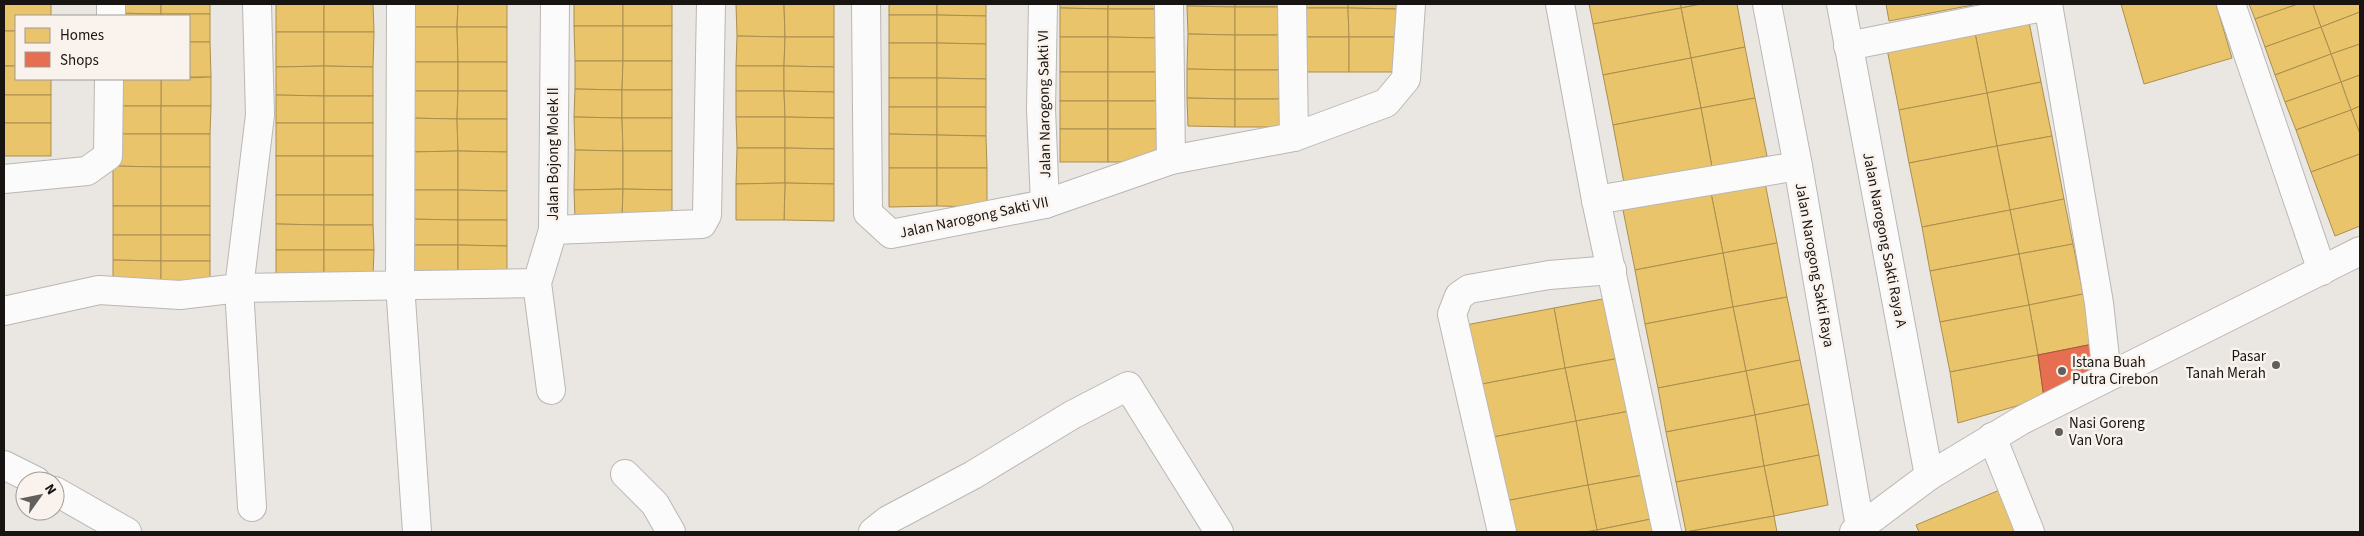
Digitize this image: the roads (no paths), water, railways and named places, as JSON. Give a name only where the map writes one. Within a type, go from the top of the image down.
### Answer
[{"type":"street","points":[[252,507],[240,288],[260,115],[257,4]]},
{"type":"street","points":[[401,4],[400,284],[417,532]]},
{"type":"street","name":"Jalan Bojong Molek II","points":[[551,390],[537,283],[553,230],[555,4]]},
{"type":"street","points":[[553,230],[702,224],[707,215],[711,4]]},
{"type":"street","name":"Jalan Narogong Sakti VII","points":[[866,4],[868,213],[890,234],[1045,204],[1171,160],[1294,137],[1386,104],[1406,79],[1411,4]]},
{"type":"street","name":"Jalan Narogong Sakti VI","points":[[1043,4],[1041,109],[1045,204]]},
{"type":"street","points":[[1169,4],[1171,160]]},
{"type":"street","points":[[1292,4],[1294,137]]},
{"type":"street","points":[[1560,4],[1596,200],[1667,532]]},
{"type":"street","name":"Jalan Narogong Sakti Raya","points":[[1766,4],[1798,166],[1857,529]]},
{"type":"street","name":"Jalan Narogong Sakti Raya A","points":[[1841,4],[1929,476]]},
{"type":"street","points":[[2231,4],[2322,271]]},
{"type":"street","points":[[1848,46],[2048,5],[2099,303],[2107,376]]},
{"type":"street","points":[[4,179],[87,171],[108,156],[109,80]]},
{"type":"street","points":[[1596,200],[1798,166]]},
{"type":"street","points":[[1857,529],[1929,476],[1992,437],[2107,376],[2360,251]]},
{"type":"street","points":[[1502,532],[1452,314],[1459,296],[1469,289],[1478,287],[1549,275],[1612,270]]},
{"type":"street","points":[[4,311],[99,290],[180,295],[240,288],[537,283]]},
{"type":"street","points":[[873,532],[888,520],[973,475],[1072,415],[1128,386],[1219,532]]},
{"type":"street","points":[[1992,437],[2030,532]]},
{"type":"street","points":[[4,465],[16,471]]},
{"type":"street","points":[[625,474],[655,504],[671,532]]},
{"type":"street","points":[[65,497],[127,532]]},
{"type":"place","name":"Pasar Tanah Merah","points":[[2276,365]]},
{"type":"place","name":"Istana Buah Putra Cirebon","points":[[2062,371]]},
{"type":"place","name":"Nasi Goreng Van Vora","points":[[2059,432]]}]
